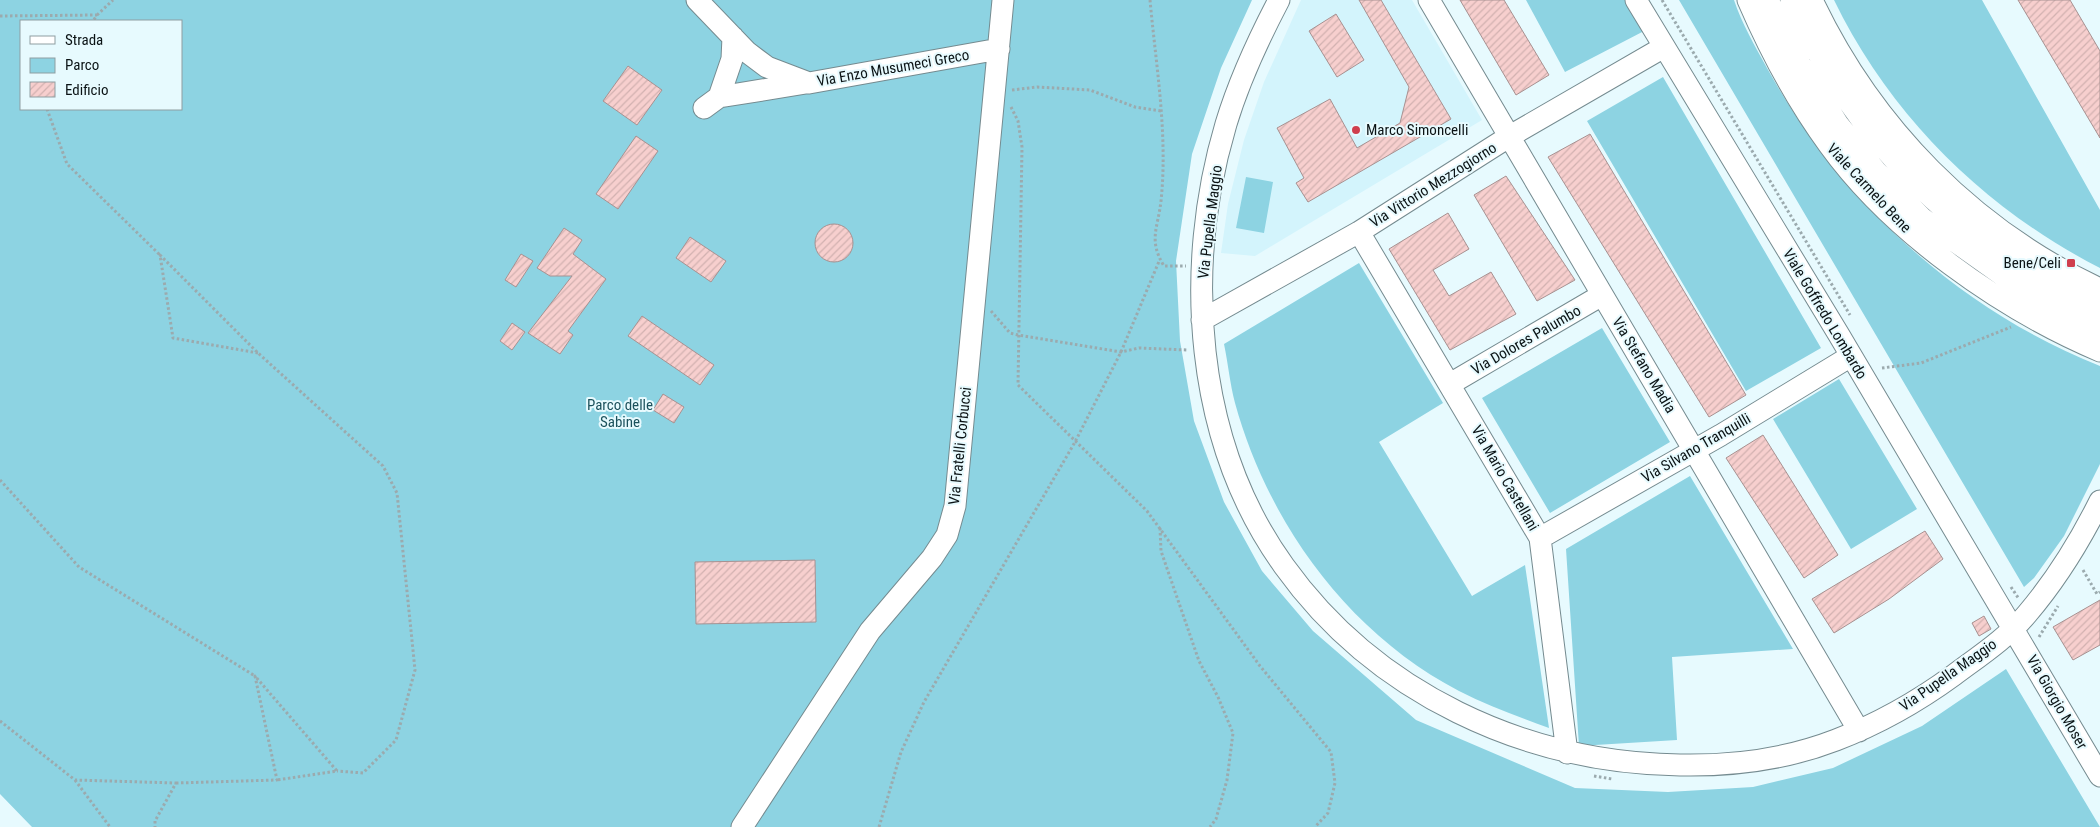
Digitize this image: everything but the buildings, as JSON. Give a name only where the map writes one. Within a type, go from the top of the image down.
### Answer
[{"type":"street","name":"Via Enzo Musumeci Greco","points":[[697,0],[747,52],[767,67],[809,83],[999,49]]},
{"type":"street","name":"Via Fratelli Corbucci","points":[[742,827],[870,631],[932,558],[947,535],[955,506],[999,87],[999,49],[1003,0]]},
{"type":"street","name":"Via Pupella Maggio","points":[[1279,0],[1250,59],[1226,122],[1212,186],[1189,267],[1202,320],[1213,400],[1235,473],[1262,532],[1284,566],[1308,596],[1362,648],[1446,708],[1508,735],[1567,753],[1596,759],[1655,765],[1719,765],[1796,752],[1833,742],[1859,731],[1931,692],[2013,628],[2028,613],[2062,567],[2100,501]]},
{"type":"street","name":"Via Stefano Madia","points":[[1429,0],[1859,731]]},
{"type":"street","name":"Viale Goffredo Lombardo","points":[[1636,0],[2013,628]]},
{"type":"street","name":"Viale Carmelo Bene","points":[[1748,0],[1777,63],[1830,146],[1910,233],[1957,269],[2030,317],[2100,351]]},
{"type":"street","name":"Viale Carmelo Bene","points":[[1768,0],[1787,41],[1809,79],[1850,140],[1922,218],[2014,262],[2100,308]]},
{"type":"street","name":"Viale Carmelo Bene","points":[[1791,0],[1833,82],[1874,138],[1929,196],[1962,236],[2037,298],[2100,329]]},
{"type":"street","points":[[1812,0],[1844,59],[1878,111],[1910,149],[1950,190],[1992,225],[2039,257],[2100,289]]},
{"type":"street","points":[[733,37],[732,59],[712,103],[809,83]]},
{"type":"street","name":"Via Vittorio Mezzogiorno","points":[[1202,320],[1359,232],[1510,136],[1664,47]]},
{"type":"street","points":[[1957,269],[1962,236],[1992,225]]},
{"type":"street","name":"Via Mario Castellani","points":[[1359,232],[1540,538],[1567,753]]},
{"type":"street","name":"Via Dolores Palumbo","points":[[1450,384],[1602,295]]},
{"type":"street","name":"Via Silvano Tranquilli","points":[[1540,538],[1694,450],[1851,356]]},
{"type":"street","name":"Via Giorgio Moser","points":[[2013,628],[2100,776]]},
{"type":"path","points":[[94,20],[112,0]]},
{"type":"path","points":[[1150,0],[1165,164],[1161,206],[1154,241],[1164,266],[1189,267]]},
{"type":"path","points":[[0,16],[97,15]]},
{"type":"path","points":[[999,87],[1021,90],[1037,87],[1090,90],[1135,107],[1160,111]]},
{"type":"path","points":[[999,87],[1018,121],[1022,147],[1018,385],[1147,512],[1203,591],[1260,666],[1331,752],[1335,783],[1328,813],[1315,827]]},
{"type":"path","points":[[48,110],[67,164],[258,353],[383,466],[397,493],[415,670],[396,740],[363,774],[337,771],[277,780],[176,782],[75,780]]},
{"type":"path","points":[[160,255],[173,338],[258,353]]},
{"type":"path","points":[[879,827],[901,752],[924,702],[1075,442],[1120,352],[1160,259]]},
{"type":"path","points":[[975,304],[991,310],[1010,333],[1018,335],[1120,352],[1139,348],[1188,352],[1186,341]]},
{"type":"path","points":[[1882,368],[1921,363],[1997,334],[2030,317]]},
{"type":"path","points":[[0,480],[79,567],[255,676],[337,771]]},
{"type":"path","points":[[1160,528],[1161,551],[1198,661],[1218,697],[1233,733],[1226,780],[1216,819],[1210,827]]},
{"type":"path","points":[[2078,578],[2087,563]]},
{"type":"path","points":[[2083,570],[2097,594],[2100,592]]},
{"type":"path","points":[[2024,647],[2040,636],[2063,600]]},
{"type":"path","points":[[255,676],[277,780]]},
{"type":"path","points":[[0,721],[75,780],[110,827]]},
{"type":"path","points":[[1587,775],[1614,780]]},
{"type":"path","points":[[155,827],[154,821],[176,782]]},
{"type":"shaded area","name":"Marco Simoncelli","points":[[1301,0],[1412,0],[1482,120],[1255,256],[1221,253],[1228,204],[1244,140],[1264,82]]},
{"type":"green space","name":"Parco delle Sabine","points":[[0,0],[1252,0],[1221,68],[1192,154],[1176,261],[1180,341],[1194,421],[1224,502],[1262,571],[1313,631],[1416,720],[1575,788],[1668,792],[1753,787],[1833,768],[1922,726],[2006,669],[2100,827],[32,827],[0,794]]},
{"type":"green space","points":[[1526,0],[1629,0],[1646,30],[1565,72]]},
{"type":"green space","points":[[1679,0],[1734,0],[1753,43],[1796,117],[1830,163],[1867,206],[1908,246],[1952,282],[1999,315],[2048,343],[2100,366],[2100,464],[2064,536],[2034,578],[2024,587]]},
{"type":"green space","points":[[1834,0],[1982,0],[2100,210],[2100,268],[2018,218],[1980,188],[1945,156],[1913,121],[1883,83],[1857,43]]},
{"type":"green space","points":[[1663,77],[1821,348],[1746,391],[1587,121]]},
{"type":"green space","points":[[1246,177],[1273,182],[1264,233],[1236,228]]},
{"type":"green space","points":[[1359,263],[1443,403],[1379,442],[1472,596],[1525,565],[1549,728],[1459,691],[1419,667],[1382,638],[1348,606],[1318,570],[1291,532],[1268,490],[1250,447],[1235,403],[1224,344]]},
{"type":"green space","points":[[1602,328],[1670,442],[1550,513],[1482,398]]},
{"type":"green space","points":[[1839,379],[1917,509],[1851,549],[1773,419]]},
{"type":"green space","points":[[1690,476],[1793,649],[1672,657],[1677,740],[1579,746],[1566,549]]},
{"type":"place","name":"Marco Simoncelli","points":[[1356,130]]},
{"type":"place","name":"Bene/Celi","points":[[2071,263]]}]
